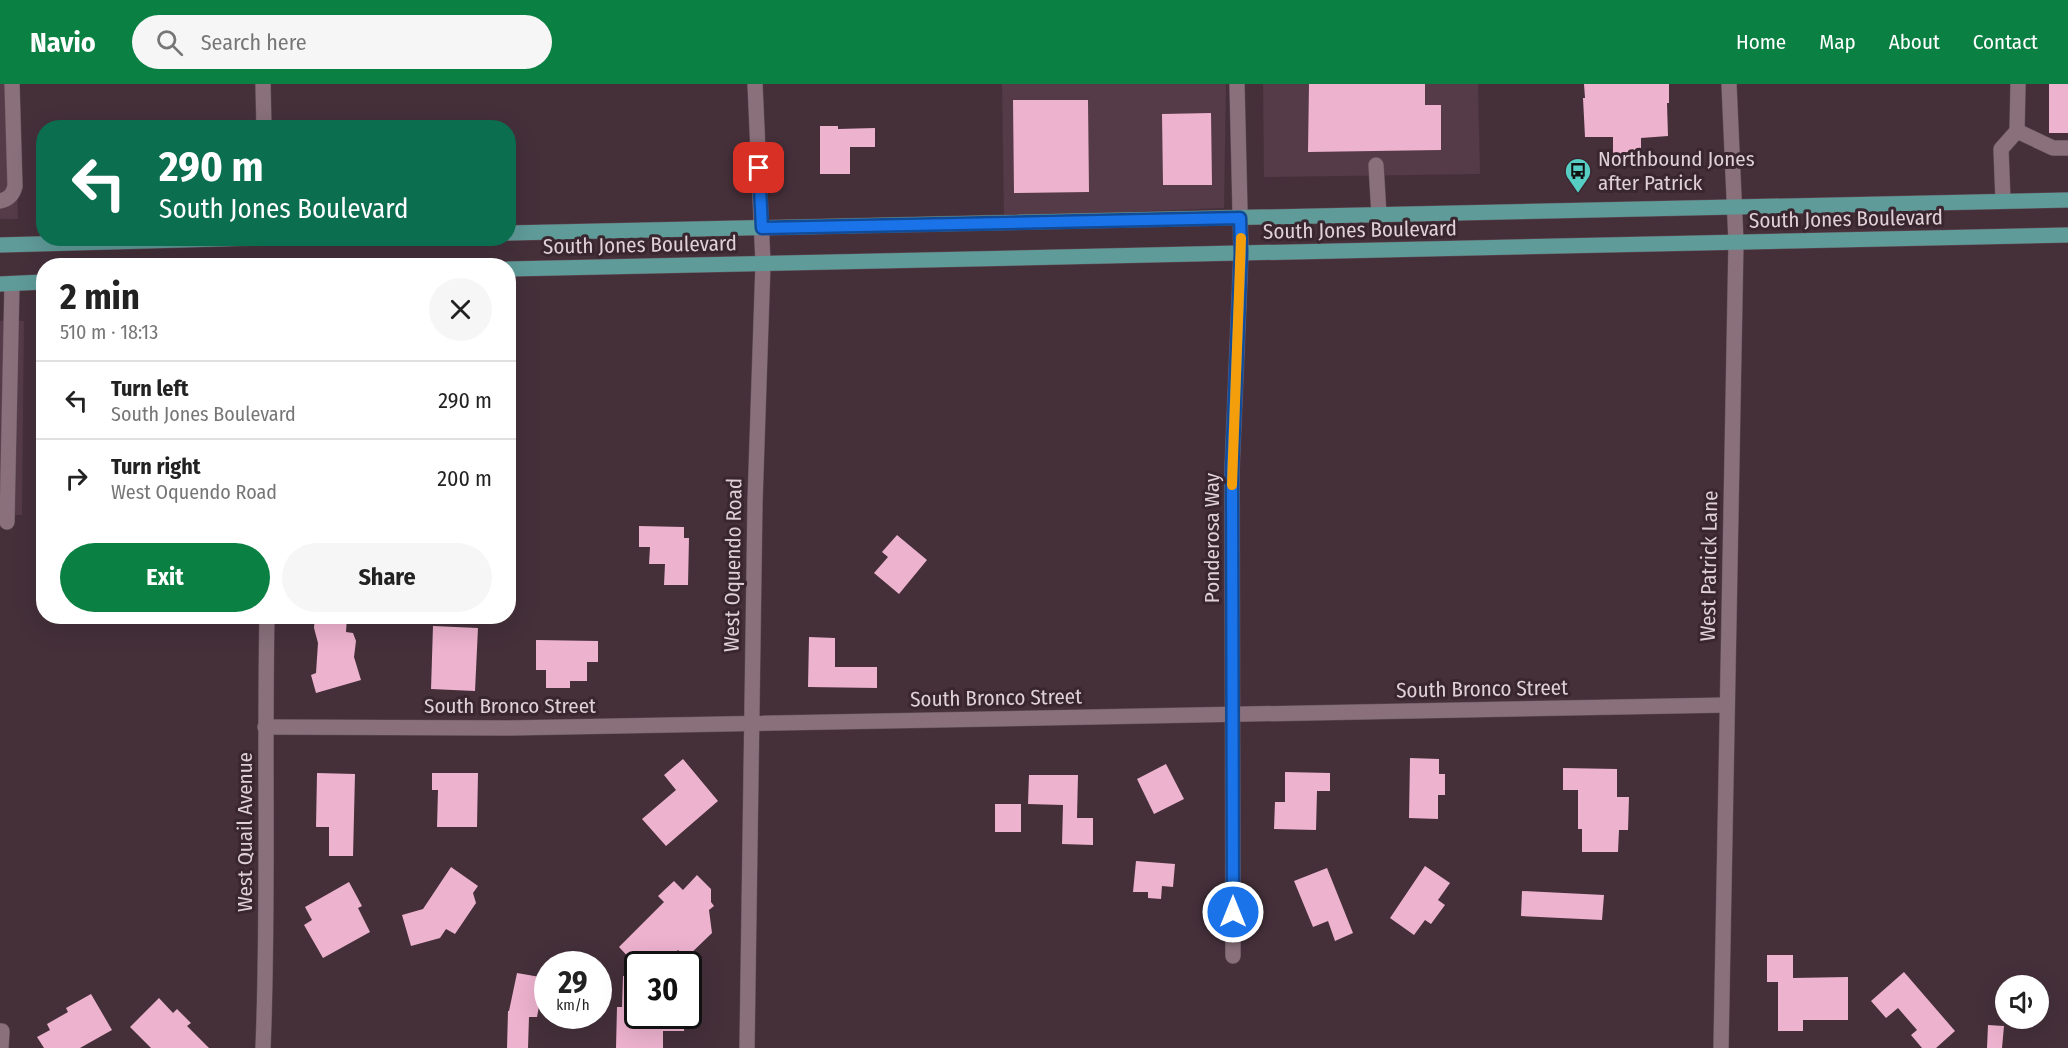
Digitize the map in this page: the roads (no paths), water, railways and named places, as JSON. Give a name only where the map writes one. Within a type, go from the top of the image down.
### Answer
[{"type":"main road","name":"South Jones Boulevard","points":[[516,233],[2068,200]]},
{"type":"main road","name":"South Jones Boulevard","points":[[516,269],[2068,235]]},
{"type":"main road","points":[[0,245],[36,244]]},
{"type":"main road","points":[[6,284],[36,282]]},
{"type":"street","points":[[0,201],[8,199],[13,194],[15,186],[12,84]]},
{"type":"street","points":[[263,84],[264,120]]},
{"type":"street","name":"West Oquendo Road","points":[[747,1048],[755,502],[764,263],[755,84]]},
{"type":"street","name":"Ponderosa Way","points":[[1233,956],[1232,470],[1241,253],[1237,84]]},
{"type":"street","name":"West Patrick Lane","points":[[1721,1048],[1736,242],[1729,84]]},
{"type":"street","points":[[2003,201],[2001,149],[2017,131],[2018,84]]},
{"type":"street","points":[[2017,131],[2053,148],[2068,148]]},
{"type":"street","points":[[1376,165],[1379,215]]},
{"type":"street","points":[[6,284],[4,500],[7,522]]},
{"type":"street","name":"West Quail Avenue","points":[[263,1048],[267,966],[265,727],[267,624]]},
{"type":"street","name":"South Bronco Street","points":[[265,727],[509,728],[1727,705]]},
{"type":"street","points":[[0,1031],[2,1031],[1,1048]]},
{"type":"place","name":"Northbound Jones after Patrick","points":[[1578,194]]}]
